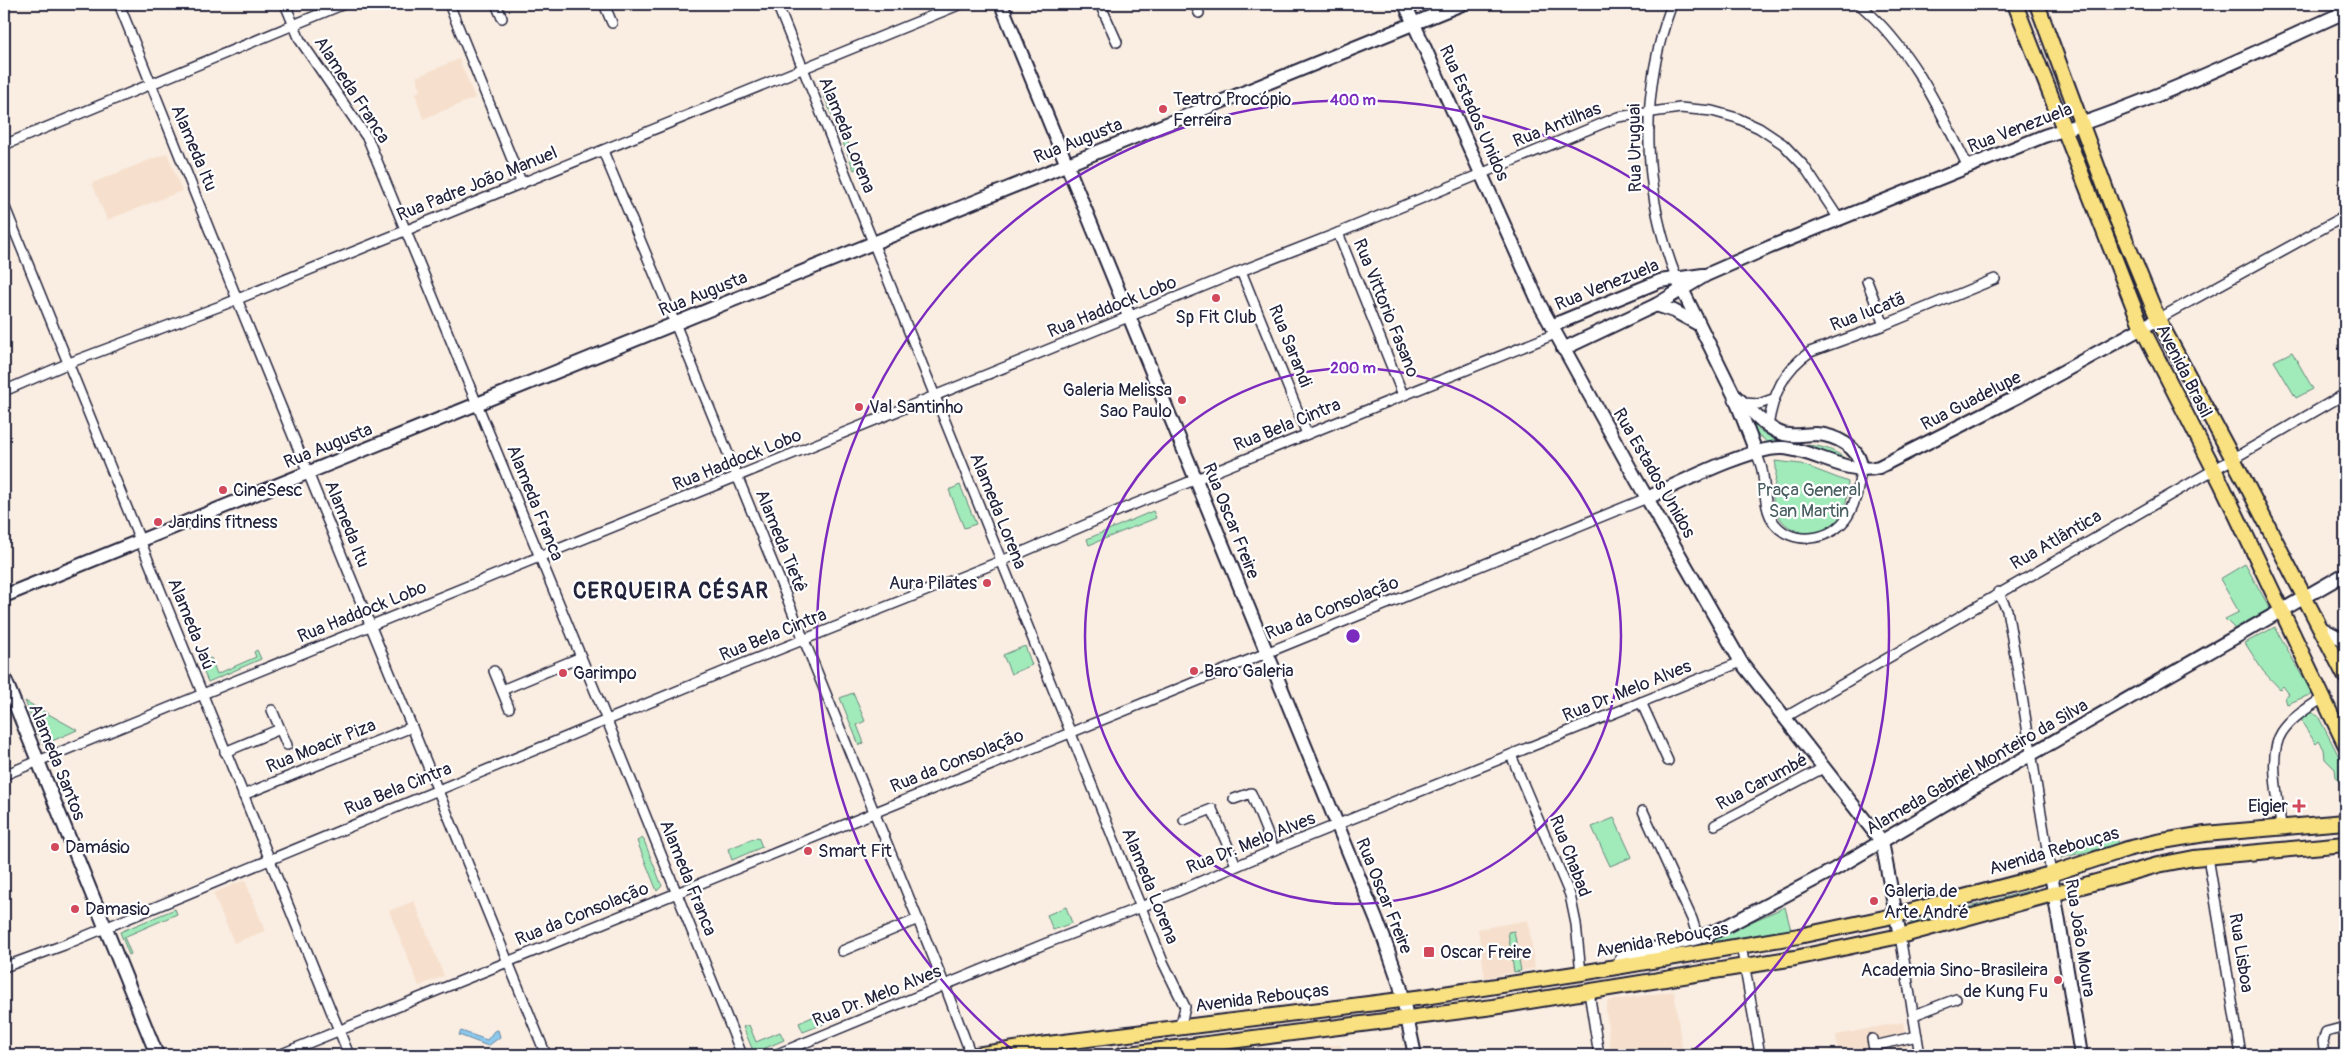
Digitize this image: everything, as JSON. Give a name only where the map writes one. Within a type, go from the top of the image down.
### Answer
[{"type":"main road","name":"Avenida Brasil","points":[[2015,4],[2142,328],[2214,470],[2345,744]]},
{"type":"main road","name":"Avenida Brasil","points":[[2037,4],[2116,218],[2158,319],[2306,597],[2345,676]]},
{"type":"main road","name":"Avenida Rebouças","points":[[976,1055],[1403,1000],[1581,973],[1897,915],[2051,874],[2127,849],[2157,842],[2205,834],[2342,821]]},
{"type":"main road","points":[[1122,1055],[1408,1019],[1744,968],[1900,936],[2055,895],[2158,865],[2208,857],[2343,845]]},
{"type":"street","name":"Alameda Itu","points":[[119,4],[237,299],[546,1055]]},
{"type":"street","name":"Alameda Franca","points":[[285,4],[300,40],[368,139],[742,1055]]},
{"type":"street","points":[[4,145],[344,4]]},
{"type":"street","points":[[449,4],[522,184]]},
{"type":"street","points":[[496,4],[502,18]]},
{"type":"street","points":[[604,4],[612,23]]},
{"type":"street","name":"Alameda Lorena","points":[[777,4],[1163,962],[1185,1007],[1182,1020],[1177,1028]]},
{"type":"street","name":"Rua Padre João Manuel","points":[[4,391],[69,363],[237,299],[406,231],[961,4]]},
{"type":"street","name":"Rua Oscar Freire","points":[[1001,4],[1383,936],[1403,1000],[1415,1055]]},
{"type":"street","points":[[1100,4],[1117,42]]},
{"type":"street","name":"Rua Estados Unidos","points":[[1405,4],[1553,330],[1647,498],[1741,662],[1882,842],[1900,936]]},
{"type":"street","name":"Rua Augusta","points":[[4,596],[1462,4]]},
{"type":"street","name":"Rua Uruguai","points":[[1672,4],[1660,46],[1650,112],[1652,185],[1659,227],[1679,283]]},
{"type":"street","points":[[1859,4],[1877,20],[1910,59],[1928,87],[1968,167]]},
{"type":"street","name":"Rua Venezuela","points":[[1553,330],[1617,297],[1706,275],[1838,219],[2207,74],[2345,12]]},
{"type":"street","name":"Rua Antilhas","points":[[1482,173],[1618,117],[1680,108],[1712,111],[1737,118],[1760,128],[1783,144],[1804,166],[1838,219]]},
{"type":"street","name":"Alameda Tietê","points":[[603,151],[676,323],[918,919],[971,1055]]},
{"type":"street","name":"Rua Haddock Lobo","points":[[4,775],[1482,173]]},
{"type":"street","name":"Alameda Jaú","points":[[4,205],[349,1055]]},
{"type":"street","name":"Rua Guadelupe","points":[[1647,498],[1756,452],[1780,448],[1792,449],[1861,468],[1875,468],[1887,464],[2019,396],[2345,216]]},
{"type":"street","name":"Rua Vittorio Fasano","points":[[1338,233],[1403,395]]},
{"type":"street","name":"Rua Sarandi","points":[[1241,271],[1307,434]]},
{"type":"street","name":"Rua Iucatã","points":[[1768,426],[1773,399],[1780,382],[1790,368],[1804,356],[1823,346],[1884,324],[1995,279]]},
{"type":"street","points":[[1867,281],[1884,324]]},
{"type":"street","points":[[1679,283],[1698,324],[1739,399],[1762,469],[1766,507],[1770,516],[1781,528],[1798,538],[1810,539],[1835,529],[1845,520],[1858,492],[1861,468],[1857,456],[1841,441],[1816,434],[1788,435],[1768,426],[1739,399]]},
{"type":"street","name":"Rua Venezuela","points":[[1563,349],[1656,305],[1679,283]]},
{"type":"street","points":[[1656,305],[1674,311],[1698,324]]},
{"type":"street","name":"Rua Bela Cintra","points":[[4,967],[1002,560],[1403,395],[1553,330]]},
{"type":"street","name":"Rua Atlântica","points":[[1784,718],[1998,592],[2345,394]]},
{"type":"street","points":[[1739,399],[1759,404],[1773,399]]},
{"type":"street","name":"Rua da Consolação","points":[[279,1055],[1647,498]]},
{"type":"street","name":"Alameda Gabriel Monteiro da Silva","points":[[1616,967],[1622,958],[1628,955],[1698,938],[1723,928],[1766,906],[1882,842],[2345,574]]},
{"type":"street","name":"Rua João Moura","points":[[1998,592],[2007,610],[2033,754],[2081,1055]]},
{"type":"street","points":[[2321,628],[2342,640],[2345,644]]},
{"type":"street","points":[[502,690],[580,657]]},
{"type":"street","name":"Rua Dr. Melo Alves","points":[[775,1055],[1047,943],[1141,907],[1236,865],[1741,662]]},
{"type":"street","points":[[494,671],[509,708]]},
{"type":"street","name":"Alameda Santos","points":[[4,677],[157,1055]]},
{"type":"street","points":[[2281,827],[2275,761],[2276,745],[2285,728],[2323,698]]},
{"type":"street","points":[[1641,702],[1668,761]]},
{"type":"street","points":[[272,710],[286,745]]},
{"type":"street","name":"Rua Moacir Piza","points":[[243,795],[412,727]]},
{"type":"street","points":[[225,752],[280,729]]},
{"type":"street","name":"Rua Chabad","points":[[1511,755],[1570,895],[1576,924],[1581,973]]},
{"type":"street","name":"Rua Carumbé","points":[[1715,825],[1825,767]]},
{"type":"street","points":[[1234,799],[1251,793],[1274,850]]},
{"type":"street","points":[[1184,820],[1212,809],[1236,865]]},
{"type":"street","points":[[1643,811],[1692,919],[1698,938]]},
{"type":"street","name":"Rua Lisboa","points":[[2208,857],[2241,1055]]},
{"type":"street","points":[[842,951],[918,919]]},
{"type":"street","points":[[1900,936],[1920,1055]]},
{"type":"street","points":[[1741,945],[1760,1055]]},
{"type":"street","points":[[1589,992],[1599,1055]]},
{"type":"street","points":[[1914,1014],[1956,999]]},
{"type":"street","points":[[2325,1055],[2323,1041],[2326,1032],[2345,1027]]},
{"type":"street","points":[[1875,1055],[1873,1042],[1917,1036]]},
{"type":"shaded area","points":[[459,59],[475,98],[423,119],[415,93],[421,90],[416,77]]},
{"type":"shaded area","points":[[167,153],[182,191],[107,220],[92,183]]},
{"type":"shaded area","points":[[245,880],[265,931],[234,943],[213,893]]},
{"type":"shaded area","points":[[414,901],[444,976],[419,986],[389,911]]},
{"type":"shaded area","points":[[1528,920],[1535,968],[1485,978],[1478,929]]},
{"type":"shaded area","points":[[1674,991],[1683,1055],[1611,1055],[1606,1009],[1608,1001]]},
{"type":"shaded area","points":[[1903,1022],[1909,1055],[1839,1055],[1836,1035]]},
{"type":"shaded area","points":[[1341,1045],[1343,1055],[1258,1055],[1319,1047]]},
{"type":"green space","points":[[829,94],[858,168],[854,170],[824,96]]},
{"type":"green space","points":[[2292,352],[2313,389],[2296,398],[2274,361]]},
{"type":"green space","name":"Praça General San Martin","points":[[1748,415],[1759,430],[1777,441],[1817,446],[1836,452],[1848,461],[1768,445],[1763,438],[1756,434]]},
{"type":"green space","name":"Praça General San Martin","points":[[1775,461],[1801,464],[1848,482],[1844,511],[1832,526],[1815,533],[1806,533],[1789,527],[1782,521],[1773,500],[1776,475]]},
{"type":"green space","points":[[960,485],[976,524],[964,528],[949,490]]},
{"type":"green space","points":[[1153,511],[1156,518],[1089,545],[1087,539]]},
{"type":"green space","points":[[2245,564],[2272,612],[2237,631],[2225,619],[2239,612],[2220,579]]},
{"type":"green space","points":[[2275,627],[2312,694],[2287,704],[2285,697],[2289,694],[2283,686],[2280,689],[2263,671],[2245,643]]},
{"type":"green space","points":[[1025,646],[1032,665],[1011,674],[1003,655]]},
{"type":"green space","points":[[257,650],[261,659],[208,682],[200,663],[211,658],[217,674],[256,657],[254,652]]},
{"type":"green space","points":[[853,693],[865,721],[857,725],[864,743],[859,745],[840,698]]},
{"type":"green space","points":[[25,701],[77,730],[43,745]]},
{"type":"green space","points":[[2310,712],[2318,716],[2345,768],[2345,788],[2343,788],[2336,777],[2335,769],[2325,759],[2324,749],[2319,741],[2316,744],[2303,724],[2301,717]]},
{"type":"green space","points":[[1614,818],[1632,857],[1610,866],[1592,827]]},
{"type":"green space","points":[[758,837],[762,847],[732,860],[728,849]]},
{"type":"green space","points":[[643,838],[662,886],[657,891],[637,841]]},
{"type":"green space","points":[[2117,839],[2118,845],[2060,858],[2059,854],[2077,851],[2076,846]]},
{"type":"green space","points":[[2035,889],[2036,892],[1911,926],[1910,923]]},
{"type":"green space","points":[[1066,907],[1072,923],[1053,930],[1047,915]]},
{"type":"green space","points":[[1785,907],[1792,934],[1680,953]]},
{"type":"green space","points":[[175,909],[177,914],[124,937],[131,954],[129,955],[120,932]]},
{"type":"green space","points":[[1514,931],[1521,971],[1514,972],[1508,932]]},
{"type":"green space","points":[[821,1013],[826,1023],[803,1032],[799,1023]]},
{"type":"green space","points":[[749,1025],[756,1042],[780,1032],[784,1040],[754,1053],[743,1027]]},
{"type":"water","points":[[498,1030],[500,1037],[488,1046],[459,1035],[461,1031],[487,1040],[494,1031]]},
{"type":"place","name":"Teatro Procópio Ferreira","points":[[1163,109]]},
{"type":"place","name":"Sp Fit Club","points":[[1216,298]]},
{"type":"place","name":"Galeria Melissa Sao Paulo","points":[[1182,400]]},
{"type":"place","name":"Val Santinho","points":[[859,407]]},
{"type":"place","name":"CineSesc","points":[[223,490]]},
{"type":"place","name":"Jardins fitness","points":[[158,522]]},
{"type":"place","name":"Aura Pilates","points":[[987,583]]},
{"type":"place","name":"Baro Galeria","points":[[1194,671]]},
{"type":"place","name":"Garimpo","points":[[563,673]]},
{"type":"place","name":"Eigier","points":[[2299,806]]},
{"type":"place","name":"Damásio","points":[[55,847]]},
{"type":"place","name":"Smart Fit","points":[[808,851]]},
{"type":"place","name":"Galeria de Arte André","points":[[1874,901]]},
{"type":"place","name":"Damasio","points":[[75,909]]},
{"type":"place","name":"Oscar Freire","points":[[1429,952]]},
{"type":"place","name":"Academia Sino-Brasileira de Kung Fu","points":[[2058,980]]},
{"type":"district","name":"CERQUEIRA CÉSAR","points":[[671,591]]}]
